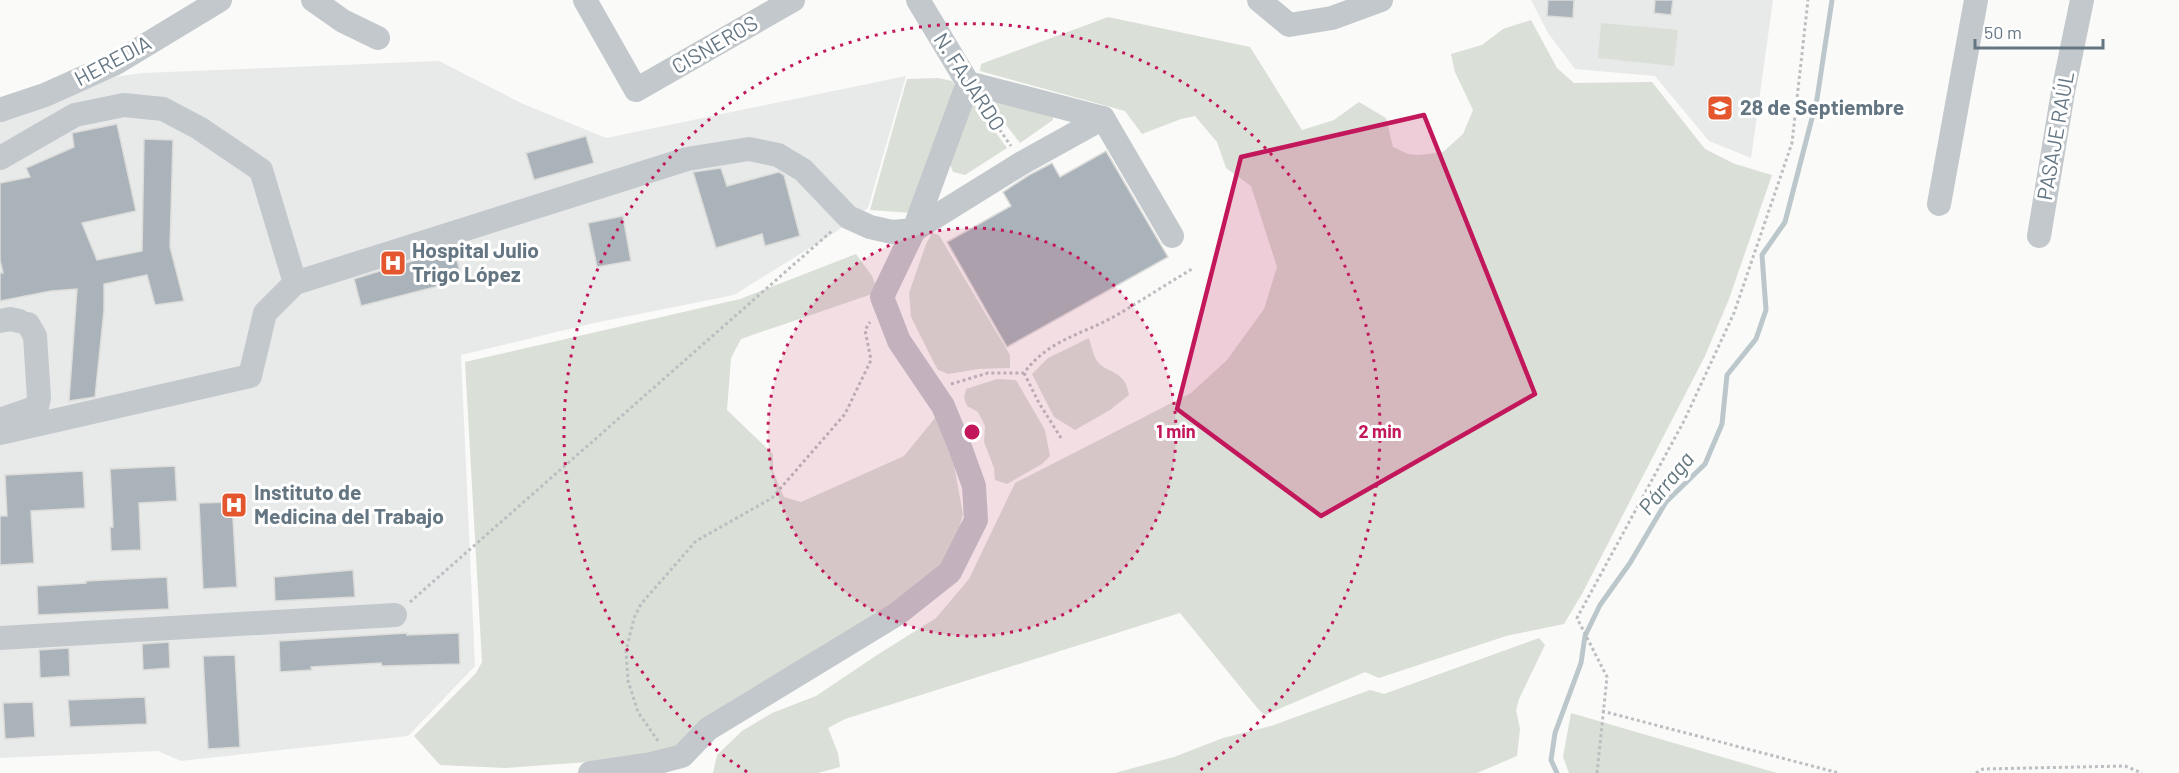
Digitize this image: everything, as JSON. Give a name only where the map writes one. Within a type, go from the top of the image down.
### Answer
[{"type":"street","name":"HEREDIA","points":[[4,109],[45,95],[116,63],[220,0]]},
{"type":"street","points":[[313,0],[343,21],[378,38]]},
{"type":"street","name":"CISNEROS","points":[[585,0],[636,90],[793,0]]},
{"type":"street","name":"N. FAJARDO","points":[[918,0],[968,83]]},
{"type":"street","points":[[1259,0],[1289,25],[1332,18],[1381,0]]},
{"type":"street","points":[[1939,204],[1976,0]]},
{"type":"street","name":"PASAJE RAÚL","points":[[2039,236],[2061,103],[2082,0]]},
{"type":"street","points":[[590,773],[651,764],[683,764],[708,729],[897,614],[950,572],[976,520],[974,486],[947,416],[899,341],[882,297],[914,230],[968,83],[1103,118],[1172,236]]},
{"type":"street","points":[[0,158],[75,115],[124,105],[163,109],[199,128],[261,170],[295,282]]},
{"type":"street","points":[[4,109],[21,146]]},
{"type":"street","points":[[0,433],[250,376],[264,313],[295,282],[687,159],[749,149],[778,155],[803,170],[848,217],[870,227],[892,232],[914,230],[1022,163],[1103,118]]},
{"type":"street","points":[[0,419],[37,407],[39,399],[34,336],[16,322]]},
{"type":"street","points":[[0,638],[395,615]]},
{"type":"path","points":[[1597,773],[1607,676],[1577,618],[1683,421],[1734,313],[1792,143],[1808,0]]},
{"type":"path","name":"N. FAJARDO","points":[[986,110],[1022,163]]},
{"type":"path","points":[[395,615],[848,217]]},
{"type":"path","points":[[1024,374],[1034,360],[1049,347],[1115,316],[1192,269]]},
{"type":"path","points":[[683,764],[661,746],[638,712],[628,681],[626,651],[634,618],[641,604],[696,541],[772,498],[844,414],[871,360],[865,330],[882,297]]},
{"type":"path","points":[[932,390],[988,373],[1024,374]]},
{"type":"path","points":[[1024,374],[1061,438]]},
{"type":"path","points":[[1602,711],[1839,773]]},
{"type":"path","points":[[1976,773],[1983,770],[2125,766],[2142,773]]},
{"type":"highlighted area","points":[[1424,115],[1535,394],[1321,516],[1177,409],[1241,157]]},
{"type":"shaded area","name":"28 de Septiembre","points":[[1531,0],[1773,0],[1751,158],[1709,141],[1655,76],[1575,69],[1548,33]]},
{"type":"shaded area","points":[[1108,17],[1250,47],[1302,130],[1334,120],[1359,102],[1386,118],[1393,147],[1408,154],[1419,155],[1443,152],[1463,134],[1473,110],[1455,72],[1451,54],[1482,45],[1503,29],[1531,20],[1557,68],[1574,83],[1652,82],[1705,149],[1735,164],[1772,175],[1729,299],[1705,356],[1583,592],[1564,624],[1506,636],[1379,678],[1365,672],[1265,715],[1180,613],[845,719],[828,728],[838,753],[840,767],[818,773],[713,773],[717,755],[742,731],[772,713],[816,696],[936,618],[969,579],[1015,483],[1191,393],[1227,360],[1264,309],[1277,267],[1251,186],[1226,168],[1217,142],[1195,116],[1142,134],[1125,111],[980,71],[981,64]]},
{"type":"shaded area","points":[[1601,23],[1678,30],[1674,66],[1598,58]]},
{"type":"shaded area","points":[[439,61],[521,103],[606,138],[906,76],[868,208],[837,231],[734,295],[594,323],[461,355],[475,666],[408,736],[181,761],[158,751],[0,758],[0,119],[115,77],[142,73]]},
{"type":"shaded area","points":[[938,78],[952,81],[955,87],[912,213],[870,210],[907,79]]},
{"type":"shaded area","points":[[983,95],[1053,116],[1053,120],[1020,143]]},
{"type":"shaded area","points":[[970,97],[1007,148],[965,175],[953,172],[950,164]]},
{"type":"shaded area","points":[[932,233],[939,235],[1010,355],[1010,368],[979,369],[948,374],[938,370],[911,317],[909,293]]},
{"type":"shaded area","points":[[856,254],[872,276],[878,292],[741,339],[731,358],[727,410],[773,454],[773,471],[784,497],[801,502],[904,456],[935,418],[949,438],[963,514],[954,546],[936,571],[898,604],[687,741],[659,753],[601,761],[506,768],[440,765],[414,736],[476,673],[482,662],[465,362],[740,299]]},
{"type":"shaded area","points":[[1089,338],[1097,361],[1120,376],[1129,395],[1110,410],[1075,430],[1054,417],[1032,374],[1048,358]]},
{"type":"shaded area","points":[[997,379],[1016,380],[1045,430],[1050,456],[1042,464],[1007,484],[995,480],[994,468],[984,442],[985,426],[978,412],[967,406],[964,398],[966,389]]},
{"type":"shaded area","points":[[1539,638],[1545,645],[1516,710],[1520,729],[1517,756],[1477,773],[1115,773],[1174,757],[1223,738],[1271,726],[1370,690],[1384,694]]},
{"type":"shaded area","points":[[1571,713],[1777,773],[1569,773],[1563,757]]},
{"type":"building","points":[[1548,0],[1574,0],[1573,18],[1547,16]]},
{"type":"building","points":[[1655,0],[1673,0],[1671,15],[1654,13]]},
{"type":"building","points":[[117,124],[136,211],[82,223],[97,260],[142,251],[144,139],[173,140],[170,247],[184,301],[155,305],[147,275],[104,284],[104,310],[95,397],[69,401],[77,289],[51,291],[0,301],[0,273],[3,273],[0,260],[0,183],[30,177],[26,168],[74,147],[72,133]]},
{"type":"building","points":[[586,136],[594,163],[534,180],[526,153]]},
{"type":"building","points":[[1106,151],[1168,257],[1007,347],[947,242],[1011,206],[1003,192],[1029,175],[1052,163],[1060,177]]},
{"type":"building","points":[[721,168],[727,186],[779,172],[784,175],[800,236],[765,246],[762,234],[716,248],[693,172]]},
{"type":"building","points":[[623,216],[631,261],[597,267],[588,223]]},
{"type":"building","points":[[454,248],[462,280],[361,306],[354,279]]},
{"type":"building","points":[[175,466],[177,501],[139,503],[141,550],[111,551],[110,527],[113,527],[110,469]]},
{"type":"building","points":[[83,471],[85,508],[31,511],[34,563],[0,565],[0,516],[7,516],[5,475]]},
{"type":"building","points":[[232,502],[237,587],[203,589],[199,503]]},
{"type":"building","points":[[353,570],[355,597],[275,601],[274,577]]},
{"type":"building","points":[[167,577],[169,609],[38,615],[37,586]]},
{"type":"building","points":[[407,633],[407,635],[459,633],[460,664],[382,666],[381,663],[311,667],[312,670],[280,672],[279,641]]},
{"type":"building","points":[[169,642],[170,668],[143,670],[142,644]]},
{"type":"building","points":[[69,648],[70,676],[40,678],[39,650]]},
{"type":"building","points":[[235,655],[240,747],[208,749],[203,656]]},
{"type":"building","points":[[145,697],[147,724],[70,727],[68,700]]},
{"type":"building","points":[[33,702],[35,737],[5,739],[3,703]]},
{"type":"waterway","name":"Párraga","points":[[1557,773],[1551,760],[1555,733],[1581,663],[1585,636],[1600,605],[1630,563],[1666,502],[1705,464],[1722,424],[1727,375],[1756,339],[1766,310],[1762,255],[1785,222],[1817,99],[1832,0]]},
{"type":"place","name":"28 de Septiembre","points":[[1720,108]]},
{"type":"place","name":"Hospital Julio Trigo López","points":[[393,263]]},
{"type":"place","name":"Instituto de Medicina del Trabajo","points":[[234,505]]}]
